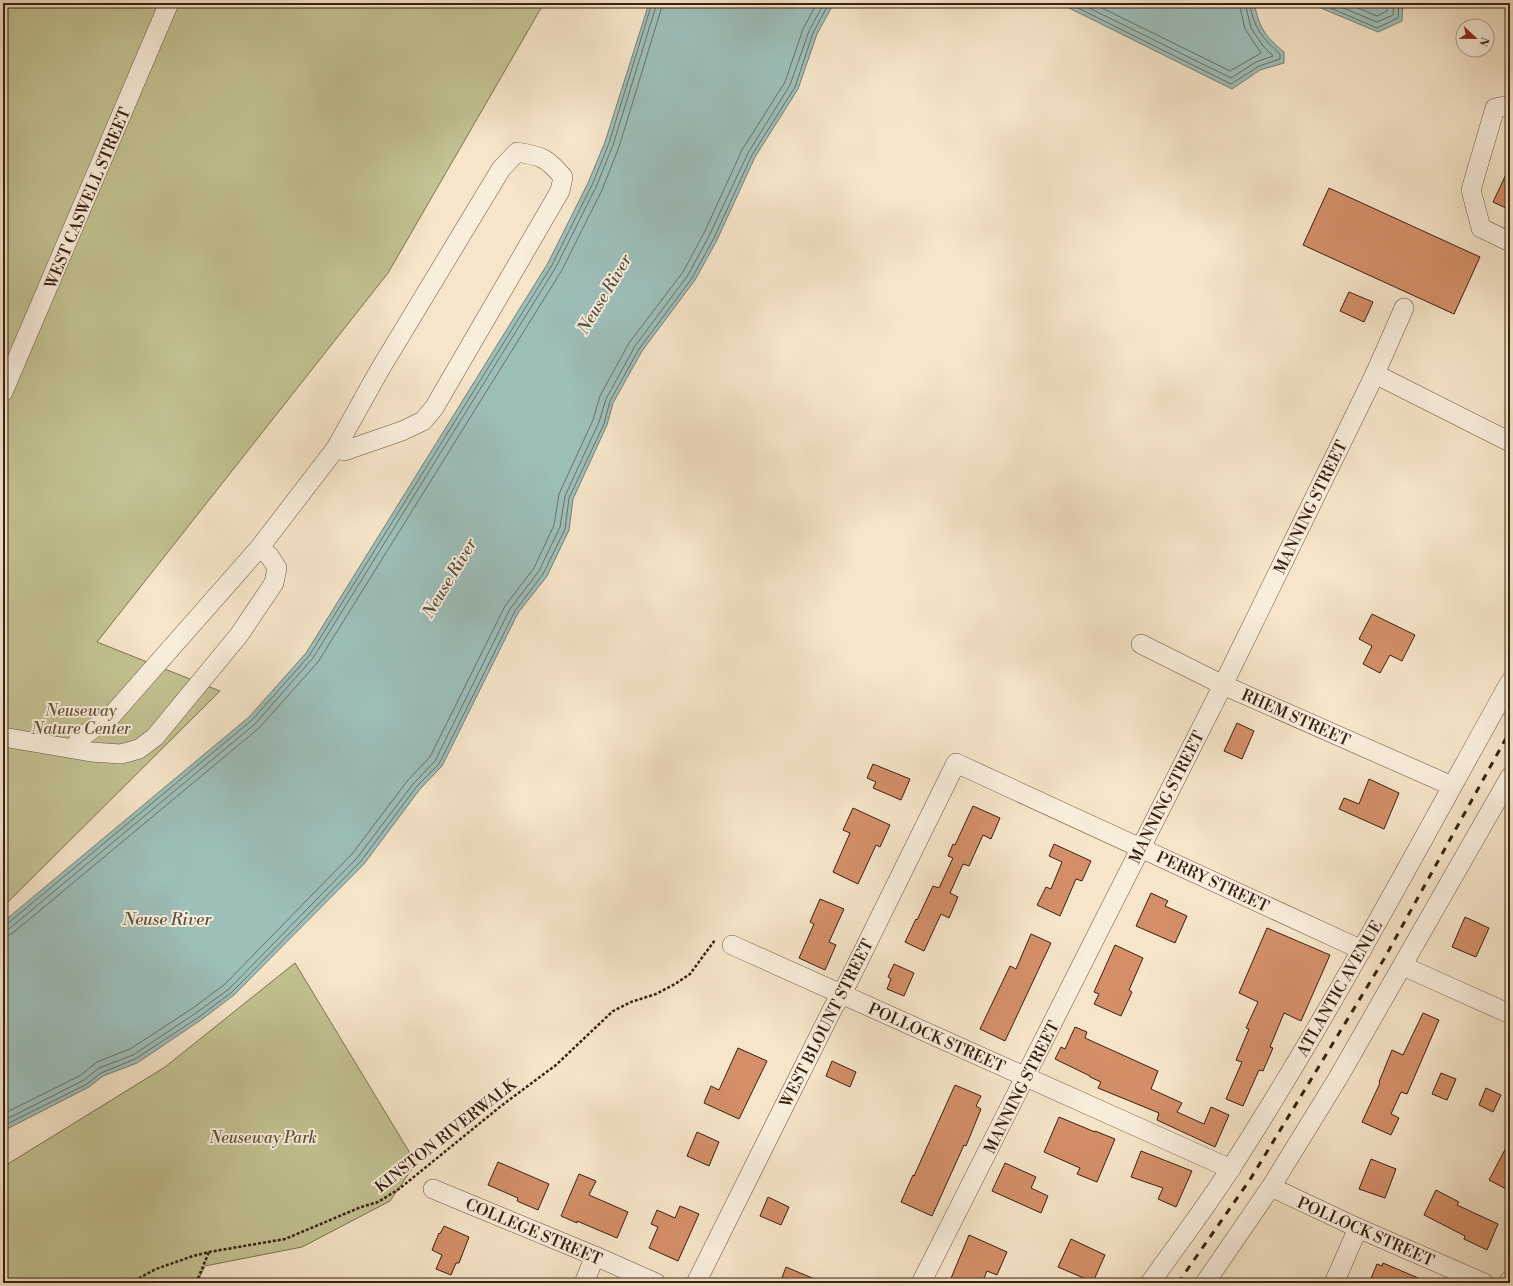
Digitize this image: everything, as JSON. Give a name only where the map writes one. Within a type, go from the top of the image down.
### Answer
[{"type":"street","name":"WEST CASWELL STREET","points":[[3,392],[169,3]]},
{"type":"street","points":[[1510,104],[1495,108],[1471,190],[1481,228],[1510,242]]},
{"type":"street","points":[[75,749],[79,738],[113,714],[260,547],[336,448],[379,371],[501,169],[517,152],[537,155],[550,163],[563,177],[560,191],[434,408],[423,421],[402,431],[344,451],[336,448]]},
{"type":"street","name":"MANNING STREET","points":[[921,1283],[1223,685],[1376,374],[1404,308]]},
{"type":"street","points":[[1376,374],[1510,442]]},
{"type":"street","points":[[3,737],[90,752],[121,754],[139,749],[155,737],[239,635],[274,583],[277,568],[270,557],[260,547]]},
{"type":"street","name":"RHEM STREET","points":[[1141,644],[1223,685],[1452,786]]},
{"type":"street","name":"ATLANTIC AVENUE","points":[[1150,1283],[1231,1169],[1299,1058],[1362,950],[1510,682]]},
{"type":"street","name":"PERRY STREET","points":[[956,763],[1362,950]]},
{"type":"street","name":"WEST BLOUNT STREET","points":[[696,1283],[832,1010],[849,980],[956,763]]},
{"type":"street","points":[[1205,1283],[1271,1187],[1338,1078],[1403,966],[1503,806],[1510,777]]},
{"type":"street","name":"POLLOCK STREET","points":[[732,945],[840,995],[1026,1076],[1231,1169]]},
{"type":"street","points":[[1403,966],[1510,1014]]},
{"type":"street","name":"POLLOCK STREET","points":[[1271,1187],[1358,1228],[1484,1283]]},
{"type":"street","name":"COLLEGE STREET","points":[[433,1188],[596,1256],[656,1283]]},
{"type":"street","points":[[1334,1283],[1358,1228]]},
{"type":"street","points":[[584,1283],[596,1256]]},
{"type":"path","name":"KINSTON RIVERWALK","points":[[130,1283],[156,1269],[193,1256],[285,1239],[361,1207],[378,1202],[399,1189],[501,1106],[556,1065],[613,1011],[631,1002],[656,994],[690,974],[716,939],[732,945]]},
{"type":"path","points":[[196,1283],[209,1252]]},
{"type":"green space","name":"Neuseway Nature Center","points":[[3,3],[544,3],[388,273],[97,642],[220,691],[3,907]]},
{"type":"green space","name":"Neuseway Park","points":[[295,963],[416,1163],[390,1201],[302,1247],[205,1266],[197,1283],[3,1283],[3,1167],[165,1067]]},
{"type":"water","name":"Neuse River","points":[[649,3],[834,3],[817,34],[798,89],[755,157],[717,240],[695,280],[642,351],[613,403],[607,425],[573,499],[569,530],[547,576],[518,613],[442,766],[420,789],[364,864],[234,995],[201,1020],[137,1063],[103,1076],[89,1087],[3,1131],[3,922],[249,717],[306,653],[548,263],[588,183],[605,142]]},
{"type":"water","points":[[1059,3],[1254,3],[1258,19],[1267,36],[1284,52],[1284,63],[1260,70],[1232,89]]},
{"type":"water","points":[[1309,3],[1403,3],[1402,21],[1378,32]]},
{"type":"building","points":[[1510,166],[1510,210],[1493,202]]},
{"type":"building","points":[[1329,188],[1480,257],[1454,314],[1303,245]]},
{"type":"building","points":[[1349,292],[1373,302],[1364,322],[1340,311]]},
{"type":"building","points":[[1372,614],[1415,635],[1402,661],[1390,655],[1380,673],[1363,664],[1372,646],[1359,639]]},
{"type":"building","points":[[1237,723],[1254,731],[1242,759],[1224,751]]},
{"type":"building","points":[[873,764],[910,779],[901,800],[873,788],[876,782],[867,778]]},
{"type":"building","points":[[1369,779],[1399,793],[1384,829],[1339,809],[1344,798],[1359,804]]},
{"type":"building","points":[[973,806],[1000,818],[991,839],[983,835],[969,866],[963,864],[950,893],[958,897],[949,918],[941,914],[924,951],[905,942],[933,886],[939,888],[953,858],[948,856],[953,844],[955,845]]},
{"type":"building","points":[[853,808],[890,825],[880,847],[876,845],[858,884],[833,872],[850,833],[843,830]]},
{"type":"building","points":[[1054,844],[1091,861],[1082,881],[1076,879],[1060,916],[1037,905],[1046,887],[1051,889],[1062,862],[1049,856]]},
{"type":"building","points":[[1151,893],[1168,901],[1165,906],[1187,916],[1175,943],[1136,926]]},
{"type":"building","points":[[820,899],[844,909],[829,942],[836,945],[825,970],[799,958],[814,924],[810,922]]},
{"type":"building","points":[[1465,917],[1489,928],[1476,957],[1452,947]]},
{"type":"building","points":[[1267,928],[1330,955],[1301,1021],[1284,1013],[1270,1047],[1273,1048],[1263,1071],[1259,1070],[1243,1106],[1226,1099],[1242,1062],[1236,1060],[1249,1029],[1246,1028],[1258,1002],[1239,993]]},
{"type":"building","points":[[1031,934],[1051,943],[1005,1041],[980,1029],[1010,966],[1016,969]]},
{"type":"building","points":[[1115,945],[1143,958],[1129,990],[1132,992],[1121,1016],[1094,1004],[1099,994],[1094,992]]},
{"type":"building","points":[[894,964],[914,973],[904,996],[887,989],[891,979],[888,977]]},
{"type":"building","points":[[1423,1013],[1439,1020],[1407,1094],[1401,1092],[1391,1114],[1399,1118],[1391,1135],[1362,1122],[1380,1083],[1379,1082],[1392,1050],[1403,1055]]},
{"type":"building","points":[[1075,1027],[1087,1032],[1085,1038],[1158,1071],[1151,1089],[1182,1103],[1177,1112],[1204,1124],[1211,1107],[1229,1115],[1215,1147],[1157,1120],[1159,1113],[1098,1088],[1101,1082],[1055,1059],[1061,1047],[1065,1049]]},
{"type":"building","points":[[738,1048],[767,1061],[739,1119],[704,1103],[711,1086],[719,1090]]},
{"type":"building","points":[[832,1061],[856,1072],[850,1087],[826,1076]]},
{"type":"building","points":[[1441,1073],[1456,1079],[1447,1100],[1432,1094]]},
{"type":"building","points":[[955,1085],[981,1096],[976,1106],[981,1109],[966,1146],[964,1145],[932,1216],[901,1202]]},
{"type":"building","points":[[1486,1088],[1501,1095],[1493,1112],[1479,1105]]},
{"type":"building","points":[[1059,1117],[1115,1139],[1097,1182],[1077,1174],[1080,1168],[1044,1152]]},
{"type":"building","points":[[697,1132],[719,1142],[709,1166],[687,1156]]},
{"type":"building","points":[[1510,1140],[1510,1191],[1489,1180]]},
{"type":"building","points":[[1141,1151],[1192,1171],[1176,1207],[1158,1199],[1163,1188],[1131,1177]]},
{"type":"building","points":[[1371,1159],[1396,1169],[1385,1198],[1359,1189]]},
{"type":"building","points":[[498,1162],[549,1184],[538,1210],[517,1201],[518,1198],[488,1185]]},
{"type":"building","points":[[1005,1163],[1036,1177],[1031,1188],[1048,1196],[1041,1213],[992,1191]]},
{"type":"building","points":[[579,1174],[596,1181],[589,1195],[628,1212],[617,1238],[561,1216]]},
{"type":"building","points":[[1436,1190],[1459,1202],[1457,1205],[1498,1224],[1487,1250],[1464,1239],[1465,1236],[1424,1215]]},
{"type":"building","points":[[768,1197],[789,1207],[781,1225],[760,1216]]},
{"type":"building","points":[[680,1206],[699,1214],[678,1261],[649,1248],[658,1227],[651,1224],[657,1210],[675,1218]]},
{"type":"building","points":[[444,1226],[469,1237],[459,1263],[456,1263],[451,1275],[436,1269],[442,1255],[432,1250],[439,1233],[440,1234]]},
{"type":"building","points":[[969,1235],[1007,1252],[997,1275],[987,1271],[982,1283],[949,1283]]},
{"type":"building","points":[[1071,1239],[1105,1255],[1093,1282],[1058,1267]]},
{"type":"building","points":[[1383,1263],[1430,1283],[1369,1283],[1377,1264],[1382,1266]]},
{"type":"building","points":[[786,1267],[824,1283],[780,1283]]},
{"type":"railway","points":[[1178,1283],[1251,1178],[1384,959],[1510,731]]}]
